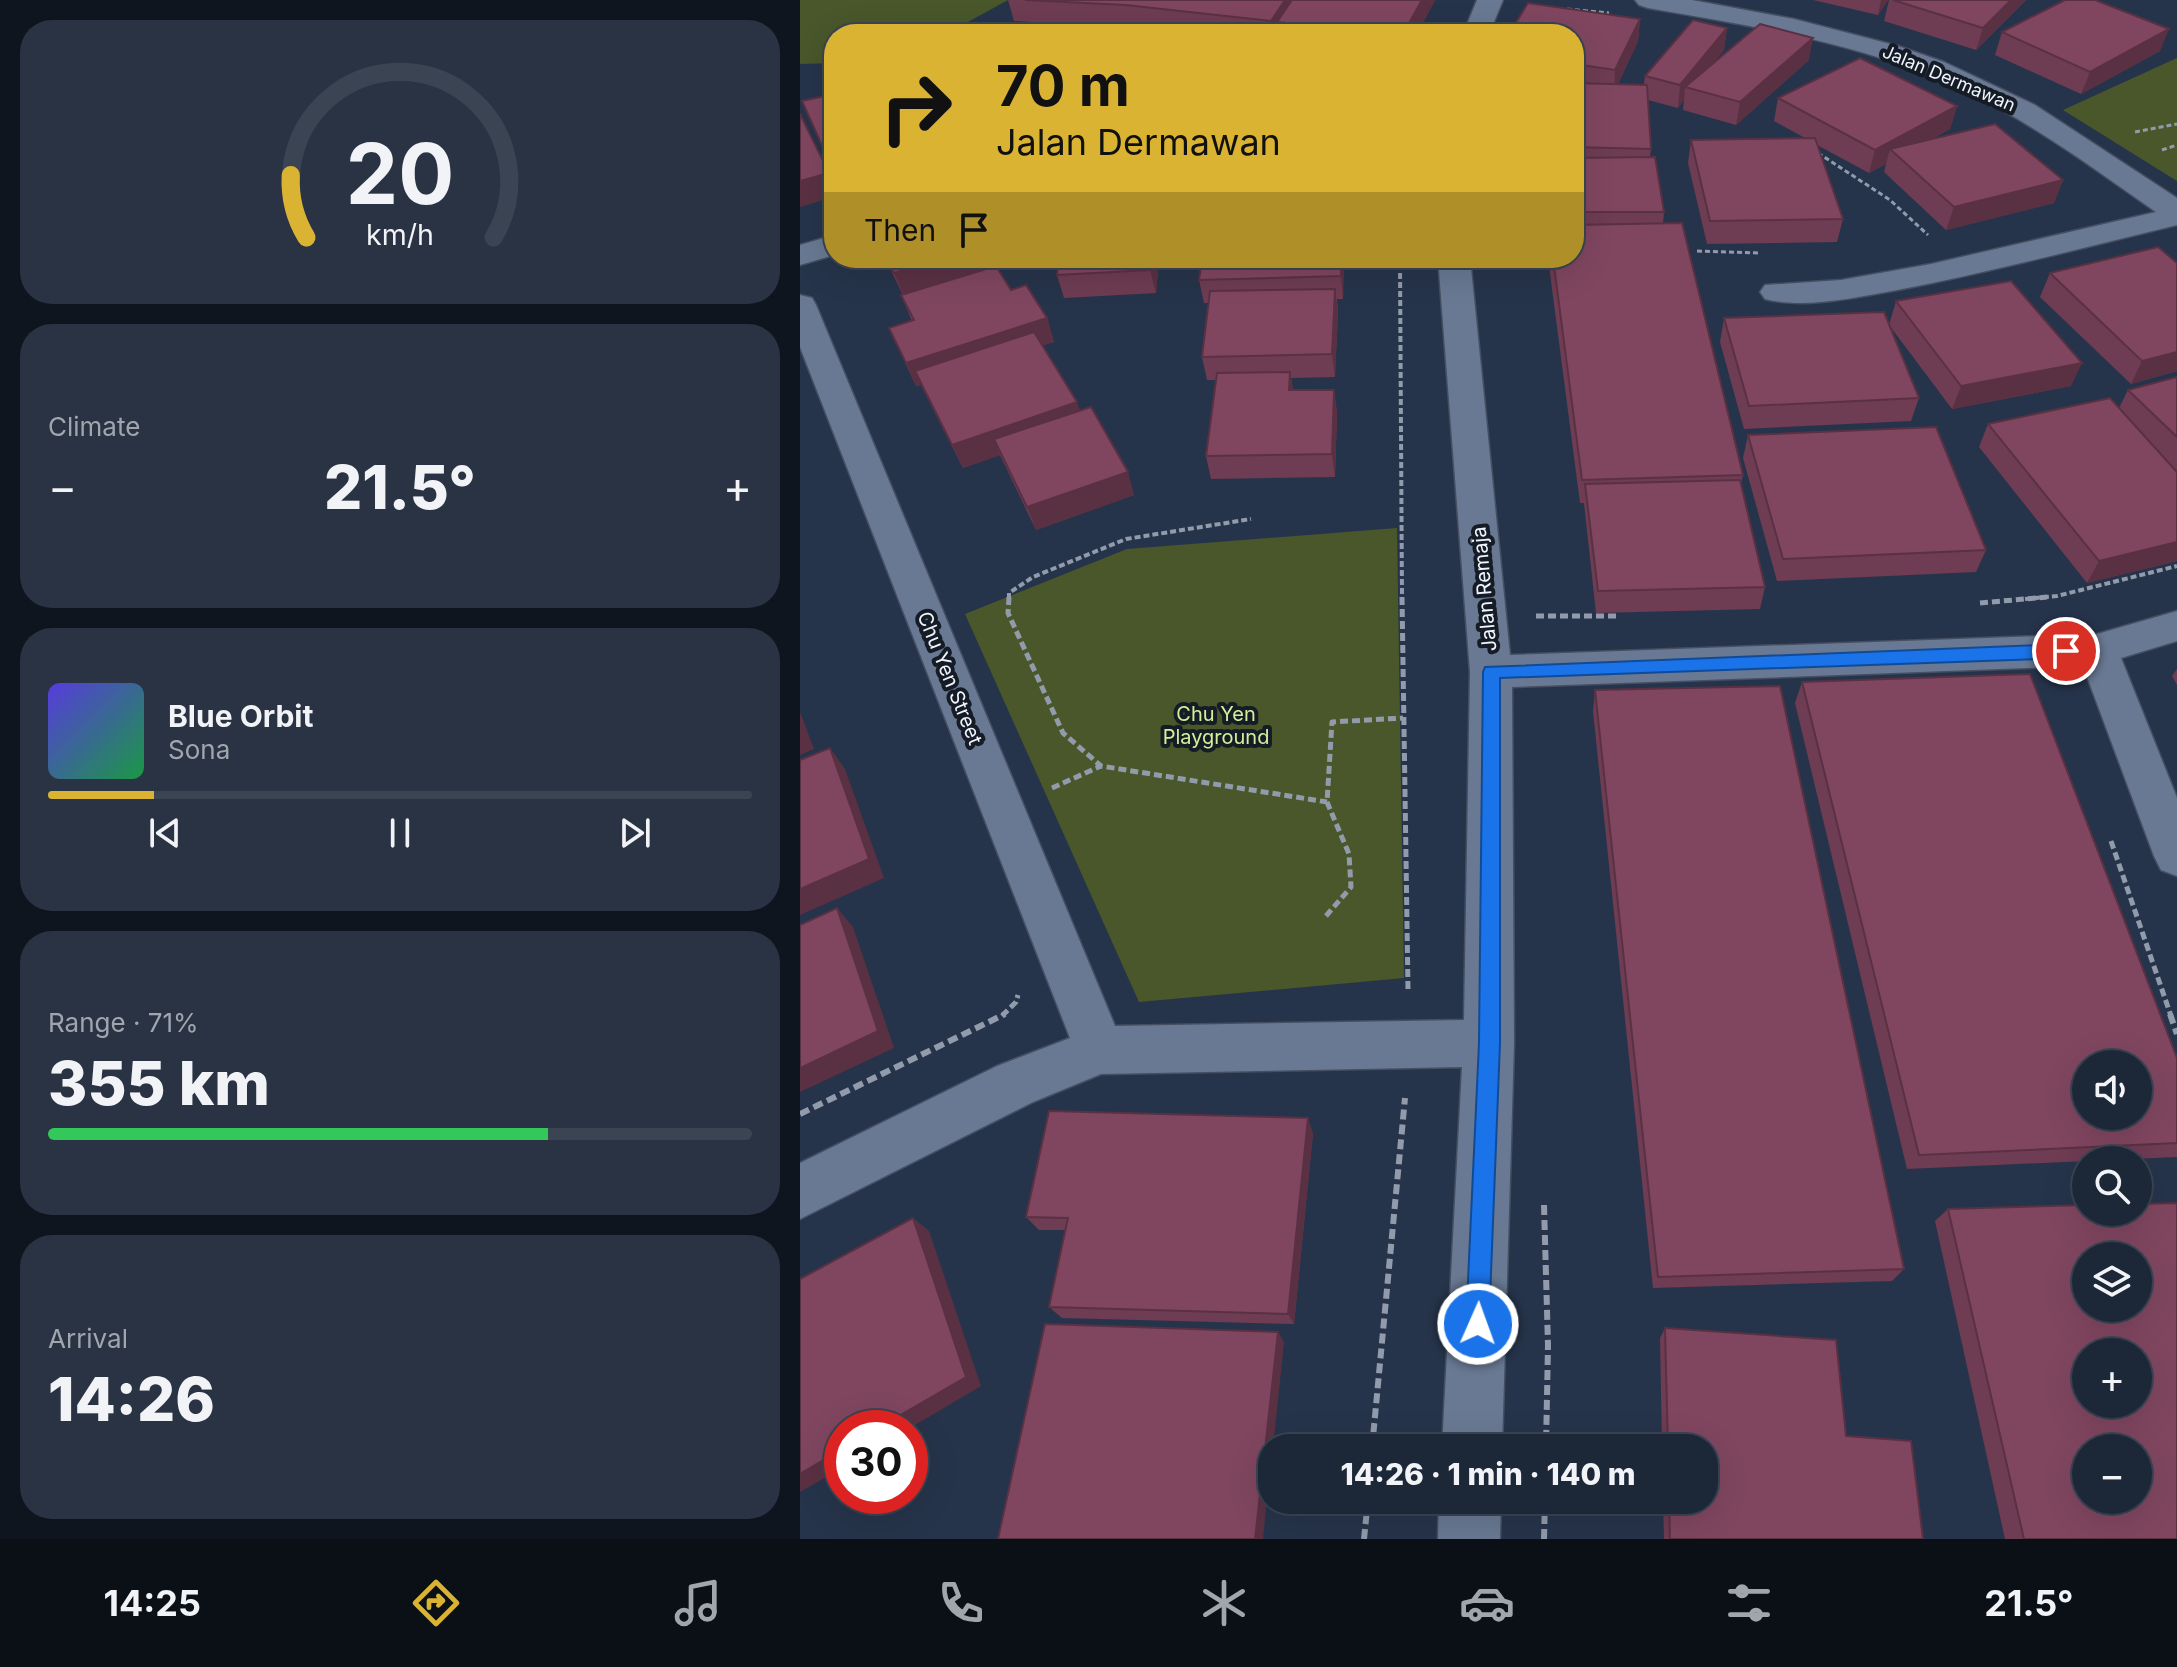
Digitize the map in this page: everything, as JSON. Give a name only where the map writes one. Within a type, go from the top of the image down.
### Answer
[{"type":"street","points":[[1480,24],[1490,0]]},
{"type":"street","name":"Jalan Dermawan","points":[[1648,0],[1784,22],[1879,47],[1949,74],[2024,110],[2177,214]]},
{"type":"street","name":"Jalan Dermawan","points":[[1776,292],[1841,290],[1931,274],[2177,214]]},
{"type":"street","points":[[800,256],[824,248]]},
{"type":"street","name":"Jalan Remaja","points":[[1455,268],[1491,672],[1489,1043],[1473,1434]]},
{"type":"street","name":"Chu Yen Street","points":[[800,305],[1100,1050]]},
{"type":"street","points":[[1491,672],[2097,650],[2177,626]]},
{"type":"street","points":[[2097,650],[2177,856]]},
{"type":"street","points":[[800,1192],[1015,1084],[1100,1050],[1489,1043]]},
{"type":"street","points":[[1469,1539],[1470,1514]]},
{"type":"path","points":[[1561,8],[1620,14]]},
{"type":"path","points":[[1814,151],[1875,187],[1914,218],[1934,241]]},
{"type":"path","points":[[1373,1434],[1409,1044],[1400,268]]},
{"type":"path","points":[[1251,519],[1126,539],[1033,577],[1009,593],[1008,613],[1063,733],[1101,766],[1327,802]]},
{"type":"path","points":[[1968,604],[2057,596],[2177,566]]},
{"type":"path","points":[[1531,617],[1627,616]]},
{"type":"path","points":[[1326,916],[1351,887],[1349,854],[1327,802],[1332,722],[1403,718]]},
{"type":"path","points":[[1052,788],[1101,766]]},
{"type":"path","points":[[2110,839],[2177,1034]]},
{"type":"path","points":[[800,1114],[1003,1016],[1016,1002],[1020,988]]},
{"type":"path","points":[[1390,1098],[1405,1098]]},
{"type":"path","points":[[1364,1539],[1367,1514]]},
{"type":"path","points":[[1544,1539],[1545,1514]]},
{"type":"green space","points":[[800,0],[1008,0],[964,24],[824,24],[824,63],[800,64]]},
{"type":"green space","points":[[2177,58],[2177,181],[2063,110]]},
{"type":"green space","name":"Chu Yen Playground","points":[[1397,528],[1404,978],[1139,1002],[965,614],[1127,549]]},
{"type":"building","points":[[1025,0],[1285,0],[1271,21],[1126,5]]},
{"type":"building","points":[[1292,0],[1422,0],[1409,24],[1277,22]]},
{"type":"building","points":[[1893,0],[2011,0],[1983,28]]},
{"type":"building","points":[[2065,0],[2095,0],[2169,29],[2090,72],[2002,32]]},
{"type":"building","points":[[1528,3],[1640,19],[1615,70],[1584,65],[1584,24],[1515,24]]},
{"type":"building","points":[[1693,20],[1727,28],[1680,85],[1645,76]]},
{"type":"building","points":[[1760,24],[1813,38],[1740,102],[1685,87]]},
{"type":"building","points":[[1860,58],[1957,106],[1875,150],[1778,98]]},
{"type":"building","points":[[1584,83],[1647,85],[1651,149],[1584,147]]},
{"type":"building","points":[[824,96],[824,150],[802,101]]},
{"type":"building","points":[[800,114],[824,163],[824,174],[800,181]]},
{"type":"building","points":[[1995,124],[2063,180],[1954,207],[1890,149]]},
{"type":"building","points":[[1815,138],[1843,219],[1710,221],[1691,140]]},
{"type":"building","points":[[1655,157],[1664,212],[1584,212],[1584,158]]},
{"type":"building","points":[[1682,223],[1743,475],[1582,480],[1554,268],[1584,268],[1584,225]]},
{"type":"building","points":[[2158,247],[2177,263],[2177,352],[2142,361],[2050,273]]},
{"type":"building","points":[[891,268],[911,268],[894,273]]},
{"type":"building","points":[[997,268],[1011,290],[1026,285],[1047,318],[906,363],[889,328],[914,320],[901,295]]},
{"type":"building","points":[[1058,268],[1150,268],[1150,270],[1057,275]]},
{"type":"building","points":[[1201,268],[1341,268],[1341,276],[1199,280]]},
{"type":"building","points":[[2011,281],[2082,363],[1961,386],[1896,301]]},
{"type":"building","points":[[1335,289],[1332,354],[1202,357],[1210,291]]},
{"type":"building","points":[[1884,312],[1919,398],[1749,406],[1724,318]]},
{"type":"building","points":[[1034,332],[1077,402],[952,445],[915,371]]},
{"type":"building","points":[[1290,372],[1289,390],[1334,390],[1332,454],[1206,456],[1217,373]]},
{"type":"building","points":[[2177,377],[2177,437],[2128,390]]},
{"type":"building","points":[[2110,398],[2177,472],[2177,542],[2099,561],[1988,424]]},
{"type":"building","points":[[1091,407],[1128,472],[1027,507],[994,439]]},
{"type":"building","points":[[1936,427],[1986,550],[1783,559],[1748,435]]},
{"type":"building","points":[[1740,480],[1765,587],[1598,591],[1585,484]]},
{"type":"building","points":[[2030,674],[2177,1058],[2177,1143],[1919,1155],[1802,682]]},
{"type":"building","points":[[1780,686],[1904,1269],[1658,1277],[1595,690]]},
{"type":"building","points":[[830,748],[869,859],[800,889],[800,760]]},
{"type":"building","points":[[837,908],[878,1031],[800,1068],[800,925]]},
{"type":"building","points":[[1049,1111],[1308,1118],[1288,1314],[1049,1307],[1068,1218],[1026,1217]]},
{"type":"building","points":[[2177,1203],[2177,1539],[2024,1539],[1948,1209],[2072,1205],[2072,1226],[2152,1226],[2152,1204]]},
{"type":"building","points":[[913,1218],[966,1377],[909,1410],[824,1410],[824,1460],[800,1474],[800,1279]]},
{"type":"building","points":[[1045,1324],[1278,1332],[1267,1434],[1258,1434],[1255,1539],[998,1539]]},
{"type":"building","points":[[1665,1328],[1836,1340],[1846,1436],[1911,1441],[1923,1539],[1670,1539],[1669,1514],[1718,1514],[1718,1434],[1668,1434]]},
{"type":"route","points":[[1478,1324],[1489,1043],[1491,672],[2066,651]]}]
